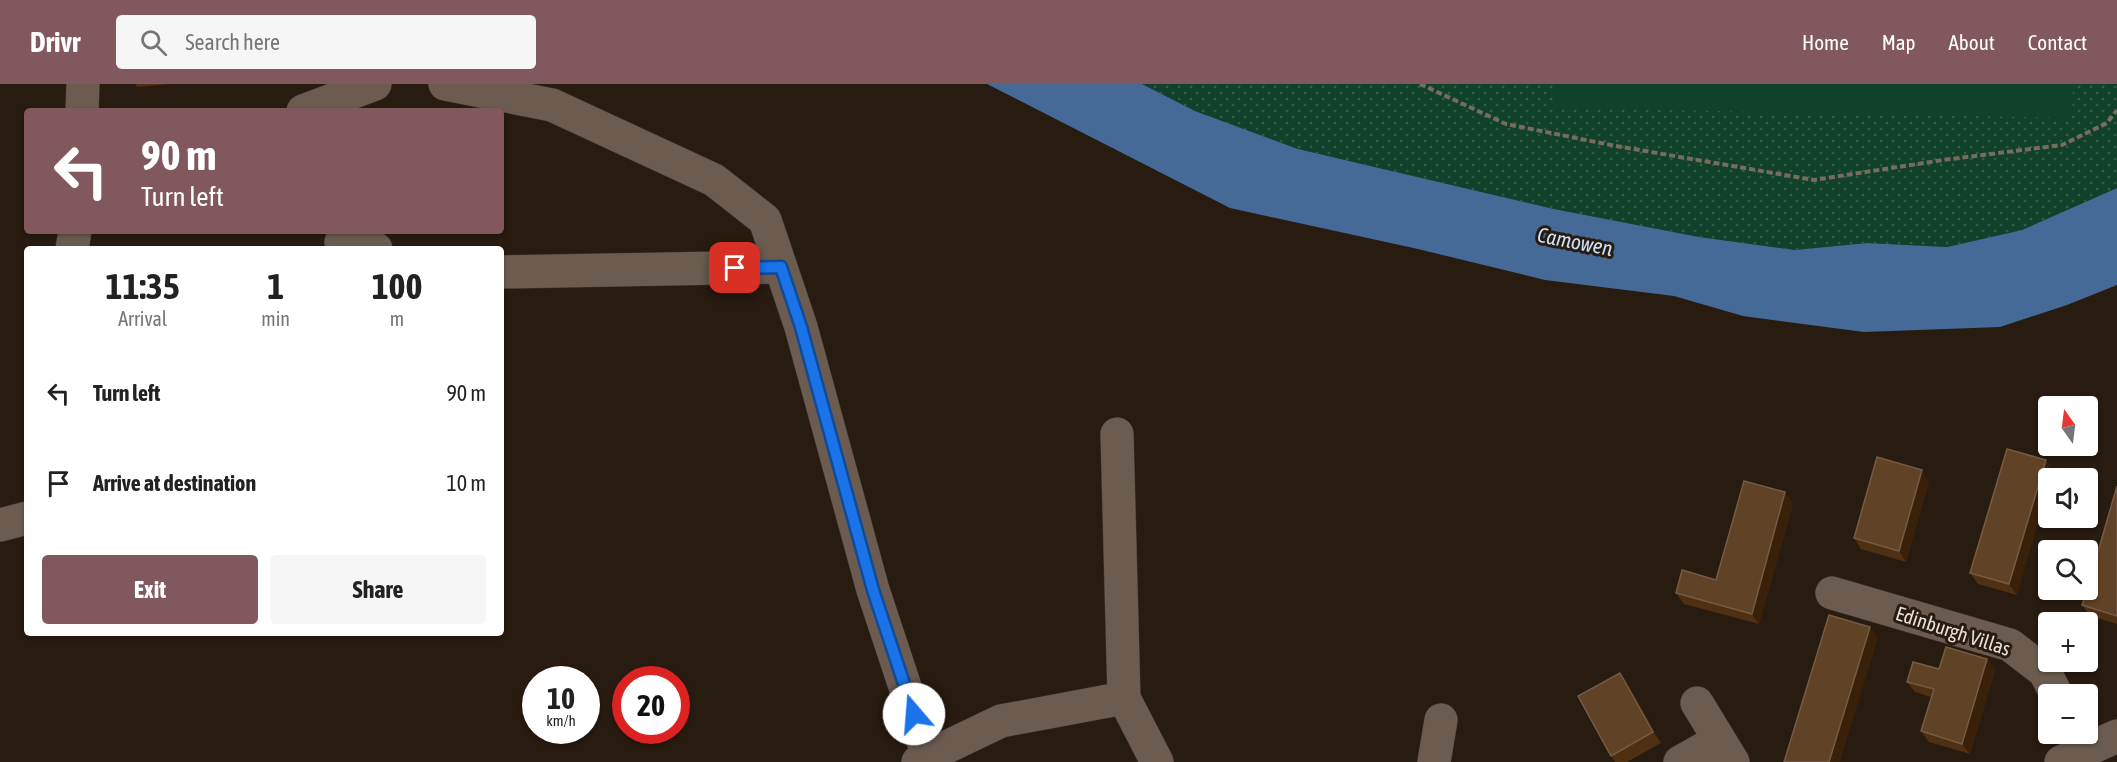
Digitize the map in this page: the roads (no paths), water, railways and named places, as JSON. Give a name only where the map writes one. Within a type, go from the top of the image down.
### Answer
[{"type":"street","points":[[82,108],[83,84]]},
{"type":"street","points":[[311,108],[375,84]]},
{"type":"street","points":[[445,84],[552,105],[714,180],[765,219],[801,327],[873,590],[923,759],[1001,721],[1124,698]]},
{"type":"street","points":[[341,242],[361,246]]},
{"type":"street","points":[[504,272],[781,267]]},
{"type":"street","points":[[1117,434],[1124,698],[1157,762]]},
{"type":"street","points":[[0,525],[24,519]]},
{"type":"street","name":"Edinburgh Villas","points":[[1832,593],[2010,645],[2045,672],[2051,684]]},
{"type":"street","points":[[1680,762],[1726,751],[1697,703]]},
{"type":"street","points":[[1434,762],[1441,720]]},
{"type":"street","points":[[2074,749],[2117,736]]},
{"type":"water","name":"Camowen","points":[[987,84],[1142,84],[1195,111],[1298,149],[1554,209],[1699,237],[1795,250],[1867,243],[1947,247],[2022,230],[2117,188],[2117,285],[2067,305],[2000,327],[1864,332],[1743,316],[1674,296],[1545,280],[1418,249],[1230,208]]}]
